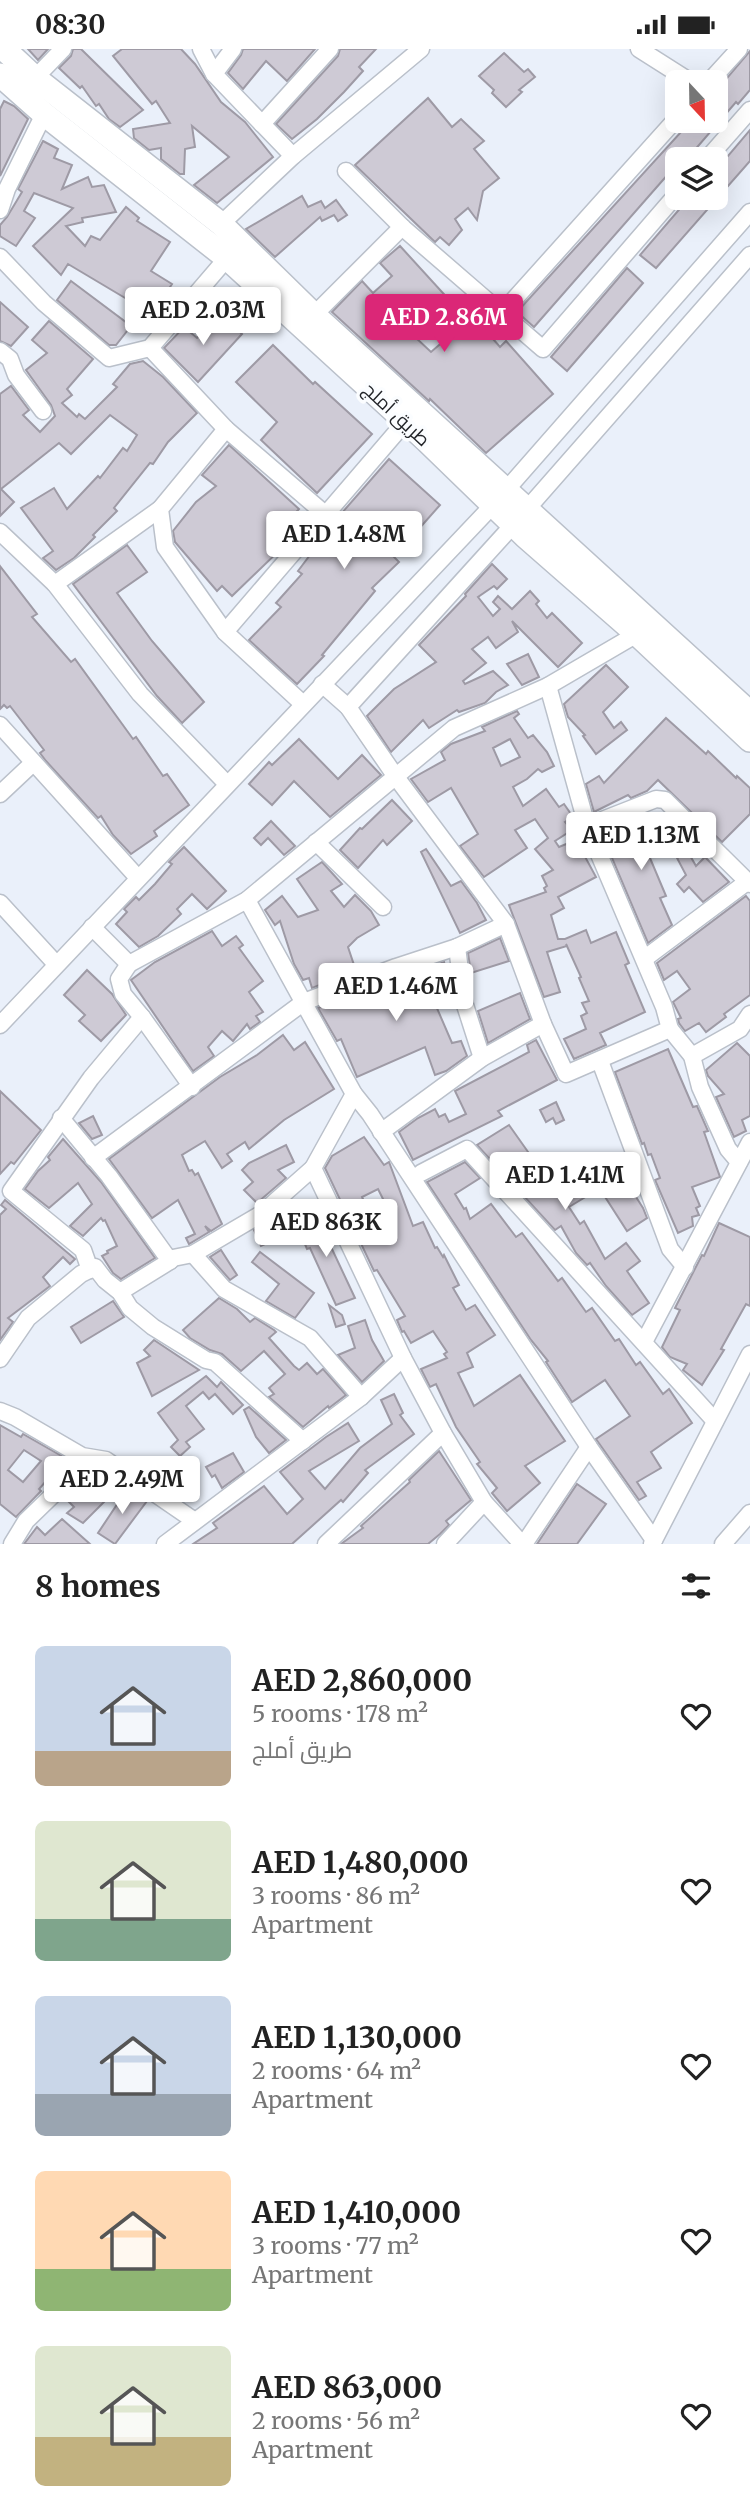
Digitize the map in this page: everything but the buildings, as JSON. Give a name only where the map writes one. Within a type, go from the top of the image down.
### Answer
[{"type":"highway","name":"طريق أملج","points":[[4,49],[35,78],[221,225],[636,634],[750,740]]},
{"type":"highway","name":"طريق أملج","points":[[0,75],[44,114],[228,258],[406,421],[500,498]]},
{"type":"highway","name":"طريق أملج","points":[[520,517],[750,713]]},
{"type":"street","points":[[35,78],[63,49]]},
{"type":"street","points":[[201,49],[214,74],[293,156]]},
{"type":"street","points":[[214,74],[233,49]]},
{"type":"street","points":[[262,124],[330,49]]},
{"type":"street","points":[[221,225],[293,156],[421,49]]},
{"type":"street","points":[[639,49],[672,70]]},
{"type":"street","points":[[720,70],[739,49]]},
{"type":"street","points":[[718,147],[750,110]]},
{"type":"street","points":[[0,210],[7,189],[44,114]]},
{"type":"street","points":[[500,314],[665,131]]},
{"type":"street","points":[[346,171],[402,227],[543,349],[665,208]]},
{"type":"street","points":[[0,1025],[500,498],[750,212]]},
{"type":"street","points":[[314,315],[402,227]]},
{"type":"street","points":[[348,707],[520,517],[750,255]]},
{"type":"street","points":[[0,257],[44,303],[109,358],[150,348],[228,258]]},
{"type":"street","points":[[150,348],[226,429],[325,514]]},
{"type":"street","points":[[0,351],[10,359],[16,375],[43,411]]},
{"type":"street","points":[[225,632],[406,421]]},
{"type":"street","points":[[54,584],[160,509],[226,429]]},
{"type":"street","points":[[160,509],[165,547],[225,632],[303,704]]},
{"type":"street","points":[[0,532],[54,584],[140,694],[227,784]]},
{"type":"street","points":[[192,1087],[123,994],[119,979],[129,964],[247,899],[454,729],[548,686],[636,634]]},
{"type":"street","points":[[322,684],[348,707],[396,777],[506,924],[543,1024],[566,1074],[670,1029]]},
{"type":"street","points":[[548,686],[587,826],[664,1007],[670,1029],[692,1056],[700,1087],[728,1149],[739,1162]]},
{"type":"street","points":[[0,725],[138,878]]},
{"type":"street","points":[[0,795],[33,763]]},
{"type":"street","points":[[587,826],[656,799],[665,800],[749,883],[648,956]]},
{"type":"street","points":[[316,842],[383,907]]},
{"type":"street","points":[[247,899],[354,1094],[382,1132],[653,1542],[750,1354]]},
{"type":"street","points":[[0,903],[56,964]]},
{"type":"street","points":[[93,1159],[304,1002],[457,947],[506,924]]},
{"type":"street","points":[[92,927],[129,964]]},
{"type":"street","points":[[457,947],[464,1002],[482,1058]]},
{"type":"street","points":[[692,1056],[745,1034],[750,1014]]},
{"type":"street","points":[[90,1269],[83,1250],[5,1196],[91,1078],[142,1017]]},
{"type":"street","points":[[382,1132],[482,1058],[543,1024]]},
{"type":"street","points":[[600,1061],[670,1249],[685,1267]]},
{"type":"street","points":[[120,1292],[173,1258],[192,1254],[261,1214],[313,1168],[354,1094]]},
{"type":"street","points":[[61,1118],[109,1176],[170,1261]]},
{"type":"street","points":[[643,1342],[750,1142]]},
{"type":"street","points":[[421,1174],[467,1149],[715,1422]]},
{"type":"street","points":[[313,1168],[403,1358],[443,1433],[484,1502],[523,1544],[589,1447]]},
{"type":"street","points":[[192,1254],[224,1289],[310,1338],[361,1397]]},
{"type":"street","points":[[0,1359],[28,1318],[95,1267],[105,1280],[120,1292],[130,1308],[153,1327],[206,1360],[215,1362],[303,1441]]},
{"type":"street","points":[[165,1544],[361,1397],[403,1358]]},
{"type":"street","points":[[0,1411],[82,1456],[106,1460],[195,1521]]},
{"type":"street","points":[[326,1544],[443,1433]]},
{"type":"street","points":[[12,1544],[26,1521],[91,1458]]},
{"type":"street","points":[[445,1544],[484,1502]]},
{"type":"street","points":[[723,1544],[750,1513]]}]
